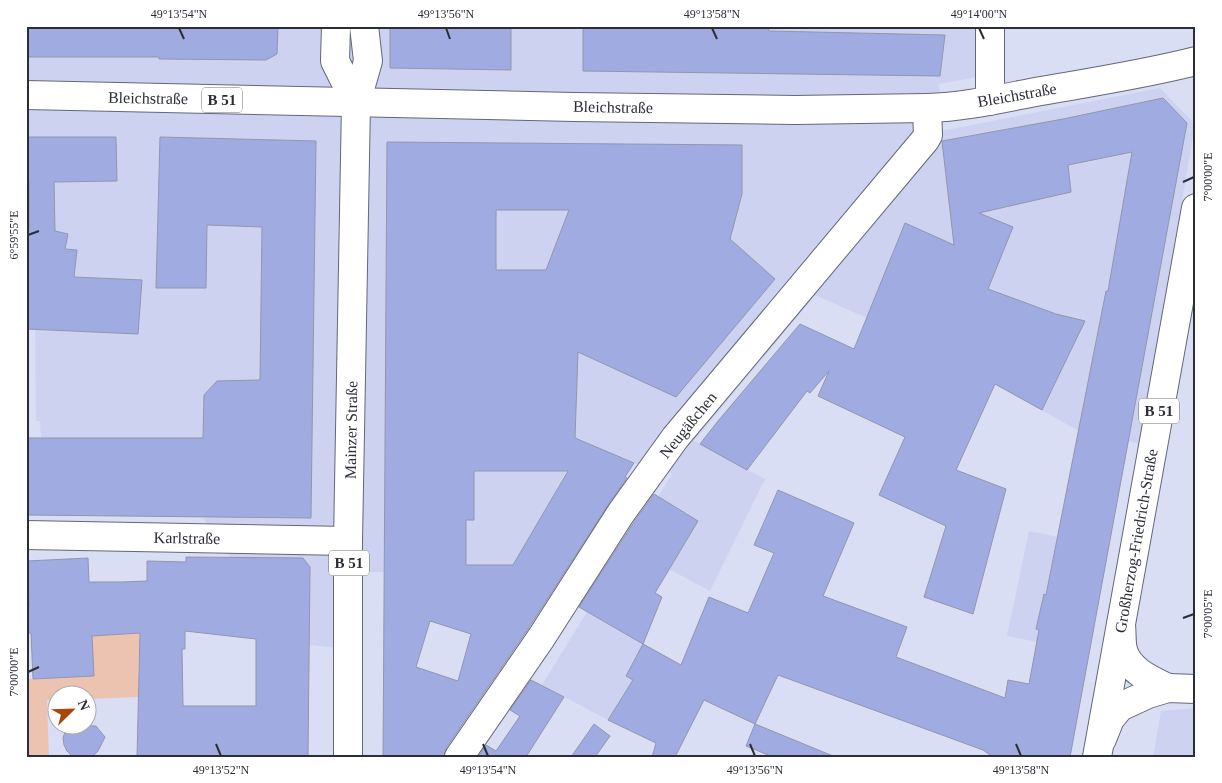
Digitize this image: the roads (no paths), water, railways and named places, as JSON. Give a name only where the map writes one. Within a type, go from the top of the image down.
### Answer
[{"type":"main road","points":[[336,26],[335,60],[356,103]]},
{"type":"main road","points":[[356,103],[368,61],[364,26]]},
{"type":"main road","points":[[990,26],[990,101]]},
{"type":"main road","name":"Bleichstraße","points":[[26,95],[356,103],[795,110],[943,108],[990,101],[1196,61]]},
{"type":"main road","name":"Mainzer Straße","points":[[348,757],[348,541],[356,103]]},
{"type":"main road","name":"Neugäßchen","points":[[459,757],[541,638],[621,513],[675,438],[925,140],[928,135],[927,108]]},
{"type":"main road","name":"Großherzog-Friedrich-Straße","points":[[1098,753],[1196,208]]},
{"type":"main road","name":"Karlstraße","points":[[26,535],[348,541]]},
{"type":"main road","points":[[1121,622],[1123,651],[1131,666],[1151,680],[1168,688]]},
{"type":"main road","points":[[1098,753],[1110,719],[1120,707],[1148,694],[1168,688],[1196,688]]}]
